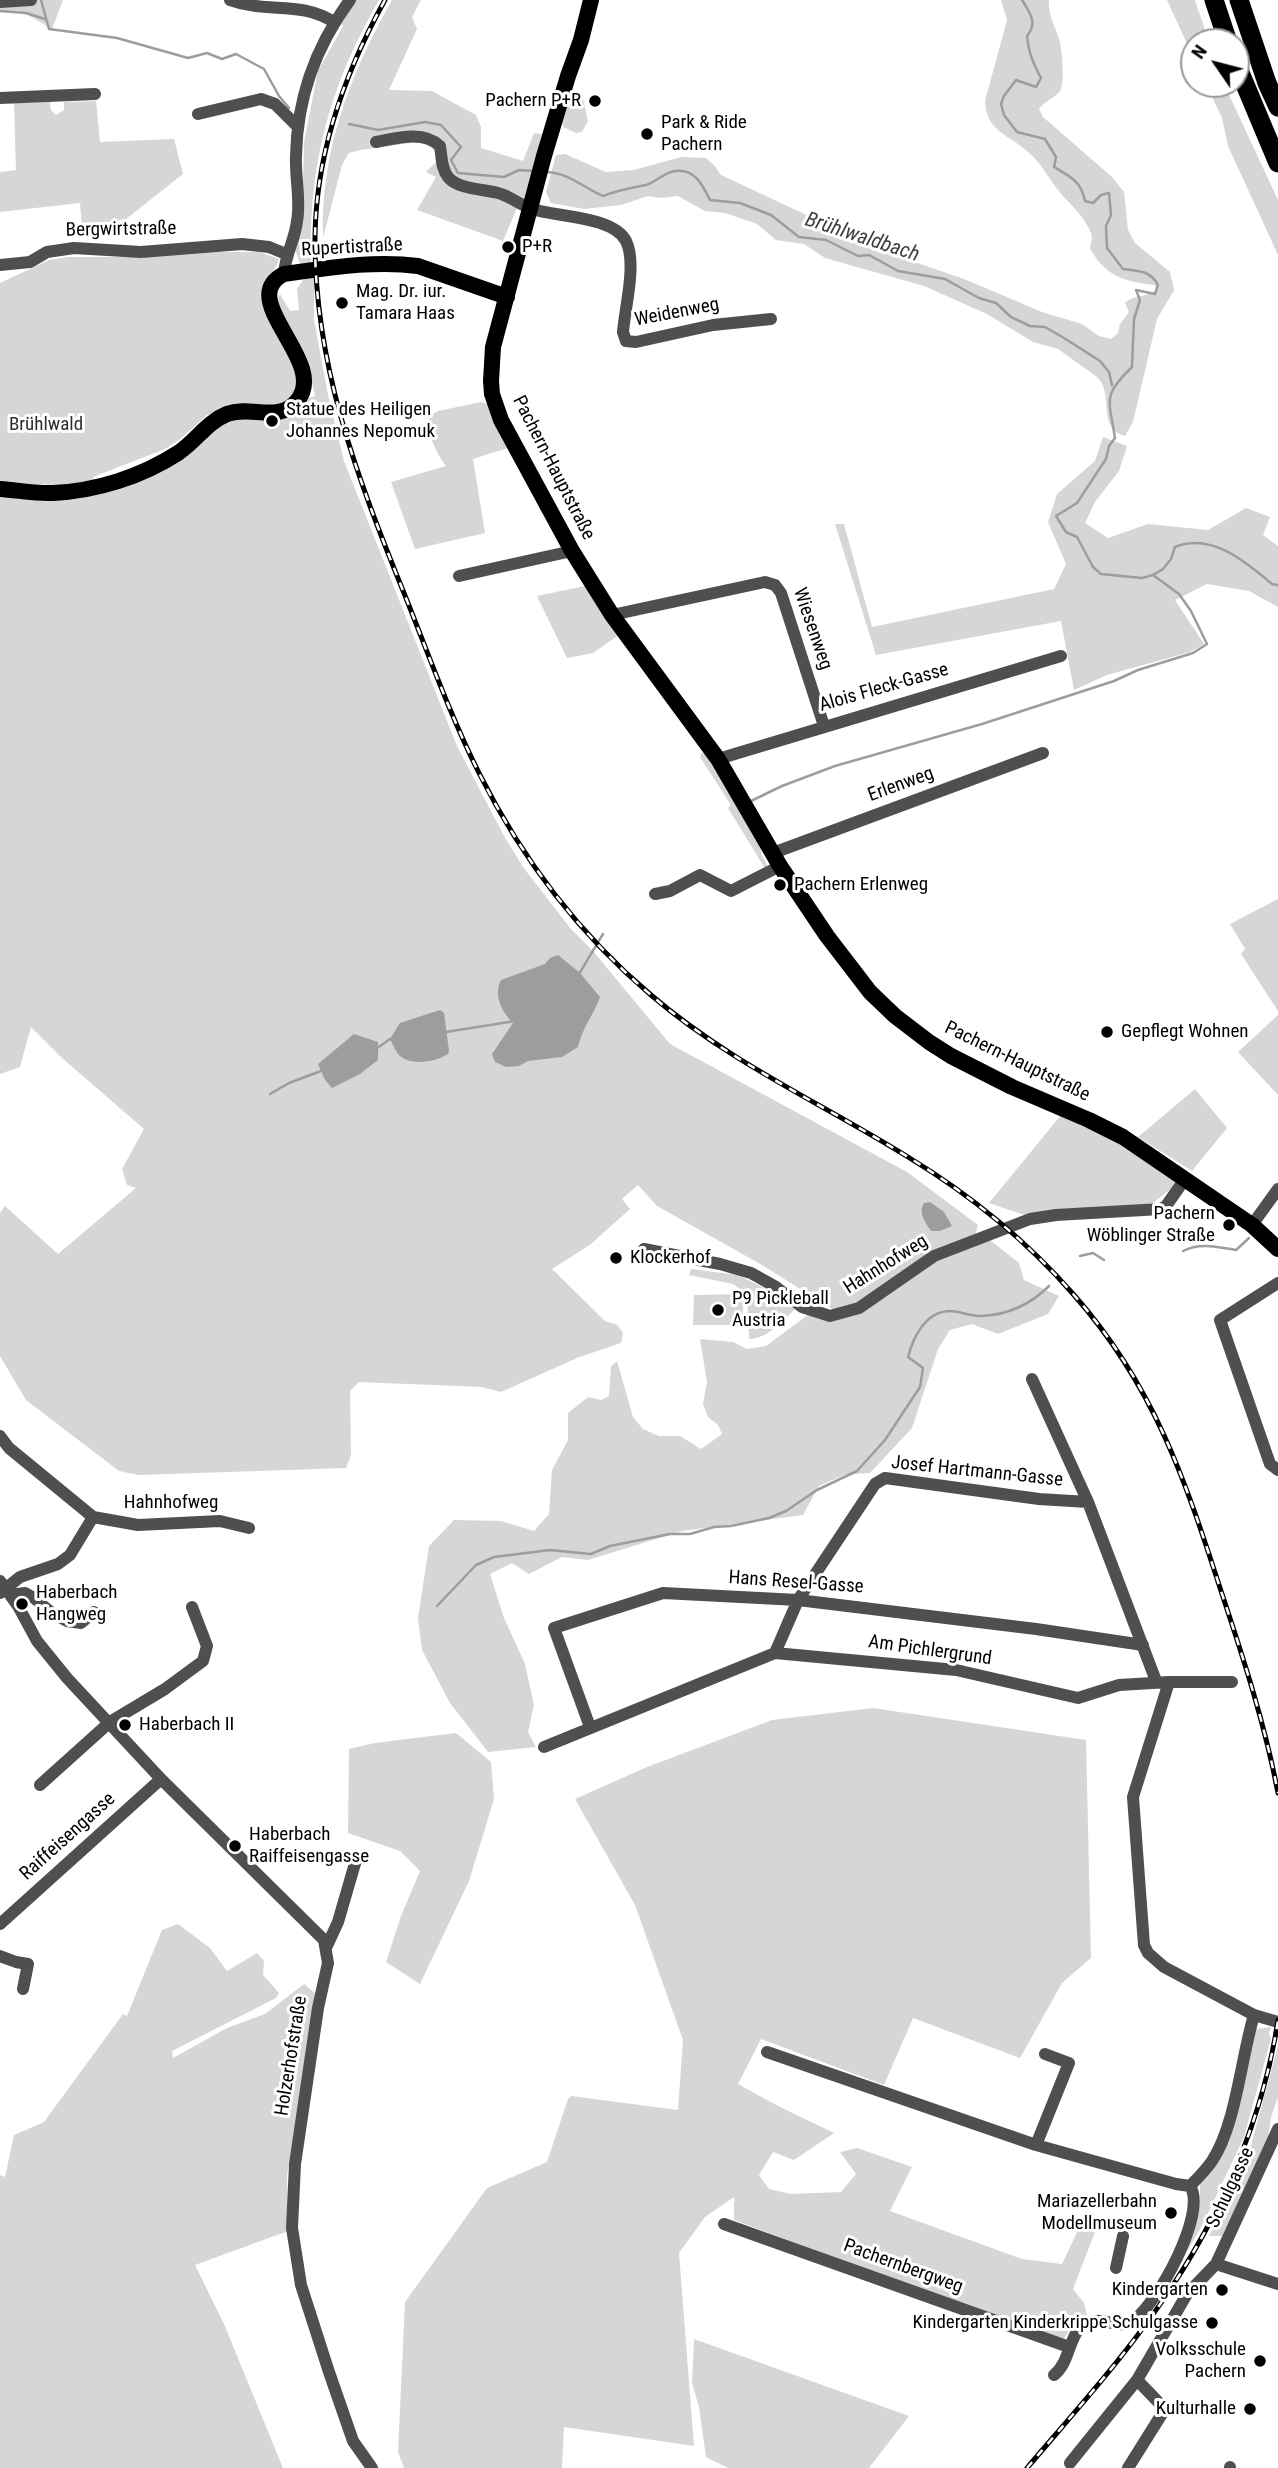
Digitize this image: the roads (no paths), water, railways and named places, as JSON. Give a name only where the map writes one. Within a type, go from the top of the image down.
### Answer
[{"type":"highway","points":[[1214,0],[1223,28]]},
{"type":"highway","points":[[1239,0],[1267,83],[1278,107]]},
{"type":"highway","points":[[1250,96],[1278,163]]},
{"type":"main road","name":"Pachern-Hauptstraße","points":[[591,0],[544,156],[493,347],[492,394],[501,421],[572,551],[612,615],[718,759],[777,860],[827,936],[863,983],[924,1048],[1123,1137],[1252,1225],[1278,1249]]},
{"type":"main road","name":"Rupertistraße","points":[[0,488],[51,493],[100,488],[162,463],[181,451],[215,419],[235,411],[284,411],[297,401],[303,391],[306,377],[298,356],[275,317],[269,299],[272,285],[284,274],[382,263],[406,264],[507,297]]},
{"type":"street","points":[[0,2],[31,0]]},
{"type":"street","points":[[230,0],[245,6],[307,8],[334,22]]},
{"type":"street","points":[[284,274],[286,254],[298,220],[296,155],[303,97],[319,52],[349,0]]},
{"type":"street","points":[[0,98],[95,94]]},
{"type":"street","points":[[198,114],[261,99],[275,104],[298,127]]},
{"type":"street","points":[[376,142],[403,137],[433,139],[440,146],[442,169],[450,180],[464,186],[506,195],[531,209]]},
{"type":"street","name":"Weidenweg","points":[[531,209],[574,217],[614,229],[626,240],[631,260],[623,332],[626,341],[636,342],[712,325],[771,320]]},
{"type":"street","name":"Bergwirtstraße","points":[[0,265],[30,262],[47,252],[74,248],[141,252],[242,244],[269,247],[286,254]]},
{"type":"street","points":[[458,576],[572,551]]},
{"type":"street","name":"Wiesenweg","points":[[612,615],[765,582],[775,585],[781,593],[824,726]]},
{"type":"street","name":"Alois Fleck-Gasse","points":[[718,759],[1061,656]]},
{"type":"street","name":"Erlenweg","points":[[777,860],[1043,753]]},
{"type":"street","points":[[655,894],[670,891],[700,875],[731,891],[777,860]]},
{"type":"street","name":"Hahnhofweg","points":[[644,1249],[751,1273],[776,1287],[802,1307],[830,1316],[859,1308],[934,1256],[1040,1217],[1161,1209],[1185,1179]]},
{"type":"street","points":[[1252,1225],[1278,1189]]},
{"type":"street","points":[[1277,1473],[1270,1464],[1220,1320],[1278,1283]]},
{"type":"street","name":"Josef Hartmann-Gasse","points":[[1032,1379],[1088,1502],[1143,1645],[1163,1681]]},
{"type":"street","name":"Hahnhofweg","points":[[0,1436],[9,1448],[93,1517],[138,1525],[220,1521],[249,1528]]},
{"type":"street","name":"Josef Hartmann-Gasse","points":[[797,1600],[875,1483],[885,1478],[1040,1499],[1088,1502]]},
{"type":"street","points":[[4,1589],[20,1577],[58,1564],[70,1555],[93,1517]]},
{"type":"street","points":[[4,1589],[25,1592],[67,1621],[81,1623],[94,1612]]},
{"type":"street","points":[[4,1589],[44,1650],[67,1678],[161,1779],[319,1934],[326,1948]]},
{"type":"street","name":"Hans Resel-Gasse","points":[[590,1727],[554,1628],[663,1593],[797,1600],[1143,1645]]},
{"type":"street","points":[[775,1653],[797,1600]]},
{"type":"street","points":[[40,1786],[110,1723],[165,1689],[203,1661],[207,1646],[192,1607]]},
{"type":"street","name":"Am Pichlergrund","points":[[544,1747],[775,1653],[956,1670],[1078,1698],[1119,1685],[1163,1681]]},
{"type":"street","points":[[1232,1682],[1163,1681],[1133,1797],[1144,1945],[1148,1954],[1164,1967],[1254,2015],[1278,2022]]},
{"type":"street","name":"Raiffeisengasse","points":[[0,1923],[161,1779]]},
{"type":"street","name":"Holzerhofstraße","points":[[355,1860],[338,1922],[326,1948],[328,1963],[318,2008],[295,2164],[292,2228],[301,2286],[329,2372],[353,2441],[372,2468]]},
{"type":"street","points":[[0,1956],[28,1964],[23,1989]]},
{"type":"street","points":[[1190,2186],[1219,2149],[1232,2108],[1254,2015]]},
{"type":"street","points":[[767,2052],[1036,2146],[1190,2186],[1194,2192],[1195,2209],[1179,2254],[1149,2303],[1131,2323],[1122,2325],[1099,2320],[1080,2327],[1069,2347],[1065,2363],[1054,2375]]},
{"type":"street","points":[[1036,2146],[1069,2063],[1045,2054]]},
{"type":"street","name":"Schulgasse","points":[[1070,2463],[1137,2380],[1187,2294],[1216,2264],[1278,2129]]},
{"type":"street","name":"Pachernbergweg","points":[[724,2224],[1069,2347]]},
{"type":"street","points":[[1116,2268],[1123,2236]]},
{"type":"street","points":[[1216,2264],[1278,2284]]},
{"type":"street","points":[[1128,2468],[1165,2409],[1137,2380]]},
{"type":"waterway","name":"Brühlwaldbach","points":[[41,0],[49,29],[117,38],[188,58],[207,53],[222,59],[236,54],[264,69],[289,108]]},
{"type":"waterway","points":[[1022,0],[1032,18],[1032,27],[1027,36],[1031,58],[1041,78],[1036,87],[1016,80],[1001,104],[1004,115],[1017,132],[1045,139],[1056,157],[1054,167],[1078,184],[1085,201],[1093,203],[1101,195],[1109,193],[1111,215],[1106,226],[1107,248],[1123,269],[1147,274],[1158,285],[1155,294],[1136,290],[1140,300],[1134,319],[1132,367],[1116,385],[1110,399],[1115,438],[1109,446],[1106,459],[1077,503],[1056,516],[1066,532],[1077,537],[1093,567],[1101,574],[1142,578],[1153,575],[1163,569],[1171,559],[1175,547],[1202,543],[1227,552],[1272,584],[1278,585]]},
{"type":"waterway","points":[[0,11],[26,13],[45,19]]},
{"type":"waterway","name":"Brühlwaldbach","points":[[349,124],[378,130],[425,122],[441,125],[461,147],[451,160],[458,173],[504,177],[519,170],[534,171]]},
{"type":"waterway","name":"Brühlwaldbach","points":[[547,172],[569,178],[603,196],[646,185],[671,172],[688,172],[697,179],[710,200],[740,203],[771,215],[799,237],[826,240],[858,256],[869,255],[898,271],[945,279],[979,298],[996,303],[1011,317],[1030,326],[1045,327],[1100,361],[1109,372],[1112,385]]},
{"type":"waterway","points":[[751,801],[835,766],[982,724],[1114,681],[1138,670],[1193,653],[1207,644],[1191,611],[1179,594],[1153,575]]},
{"type":"waterway","points":[[579,974],[603,934]]},
{"type":"waterway","points":[[446,1032],[515,1021]]},
{"type":"waterway","points":[[376,1049],[390,1039]]},
{"type":"waterway","points":[[270,1094],[289,1083],[321,1071]]},
{"type":"waterway","points":[[1183,1251],[1202,1246],[1236,1250],[1249,1238]]},
{"type":"waterway","points":[[1080,1256],[1093,1253],[1104,1260]]},
{"type":"waterway","points":[[437,1606],[476,1565],[494,1557],[550,1550],[591,1554],[610,1546],[731,1526],[769,1518],[786,1511],[817,1490],[857,1471],[885,1440],[920,1387],[923,1368],[908,1357],[917,1334],[927,1321],[941,1312],[949,1311],[981,1316],[1009,1311],[1026,1303],[1049,1286]]},
{"type":"railway","points":[[385,0],[345,85],[335,114],[321,175],[315,237],[322,330],[330,375],[355,463],[468,751],[513,835],[554,893],[600,946],[651,995],[712,1041],[908,1157],[975,1203],[1037,1256],[1102,1330],[1147,1400],[1195,1512],[1246,1668],[1278,1793]]},
{"type":"railway","points":[[1027,2468],[1140,2333],[1192,2255],[1240,2158],[1263,2090],[1278,2020]]},
{"type":"place","name":"Pachern P+R","points":[[595,101]]},
{"type":"place","name":"Park & Ride Pachern","points":[[647,134]]},
{"type":"place","name":"P+R","points":[[508,247]]},
{"type":"place","name":"Mag. Dr. iur. Tamara Haas","points":[[342,303]]},
{"type":"place","name":"Statue des Heiligen Johannes Nepomuk","points":[[272,421]]},
{"type":"place","name":"Pachern Erlenweg","points":[[780,885]]},
{"type":"place","name":"Gepflegt Wohnen","points":[[1107,1032]]},
{"type":"place","name":"Pachern Wöblinger Straße","points":[[1229,1225]]},
{"type":"place","name":"Klockerhof","points":[[616,1258]]},
{"type":"place","name":"P9 Pickleball Austria","points":[[718,1310]]},
{"type":"place","name":"Haberbach Hangweg","points":[[22,1604]]},
{"type":"place","name":"Haberbach II","points":[[125,1725]]},
{"type":"place","name":"Haberbach Raiffeisengasse","points":[[235,1846]]},
{"type":"place","name":"Mariazellerbahn Modellmuseum","points":[[1171,2213]]},
{"type":"place","name":"Kindergarten","points":[[1222,2290]]},
{"type":"place","name":"Kindergarten Kinderkrippe Schulgasse","points":[[1212,2323]]},
{"type":"place","name":"Volksschule Pachern","points":[[1260,2361]]},
{"type":"place","name":"Kulturhalle","points":[[1250,2409]]},
{"type":"park label","name":"Brühlwald","points":[[46,425]]}]
